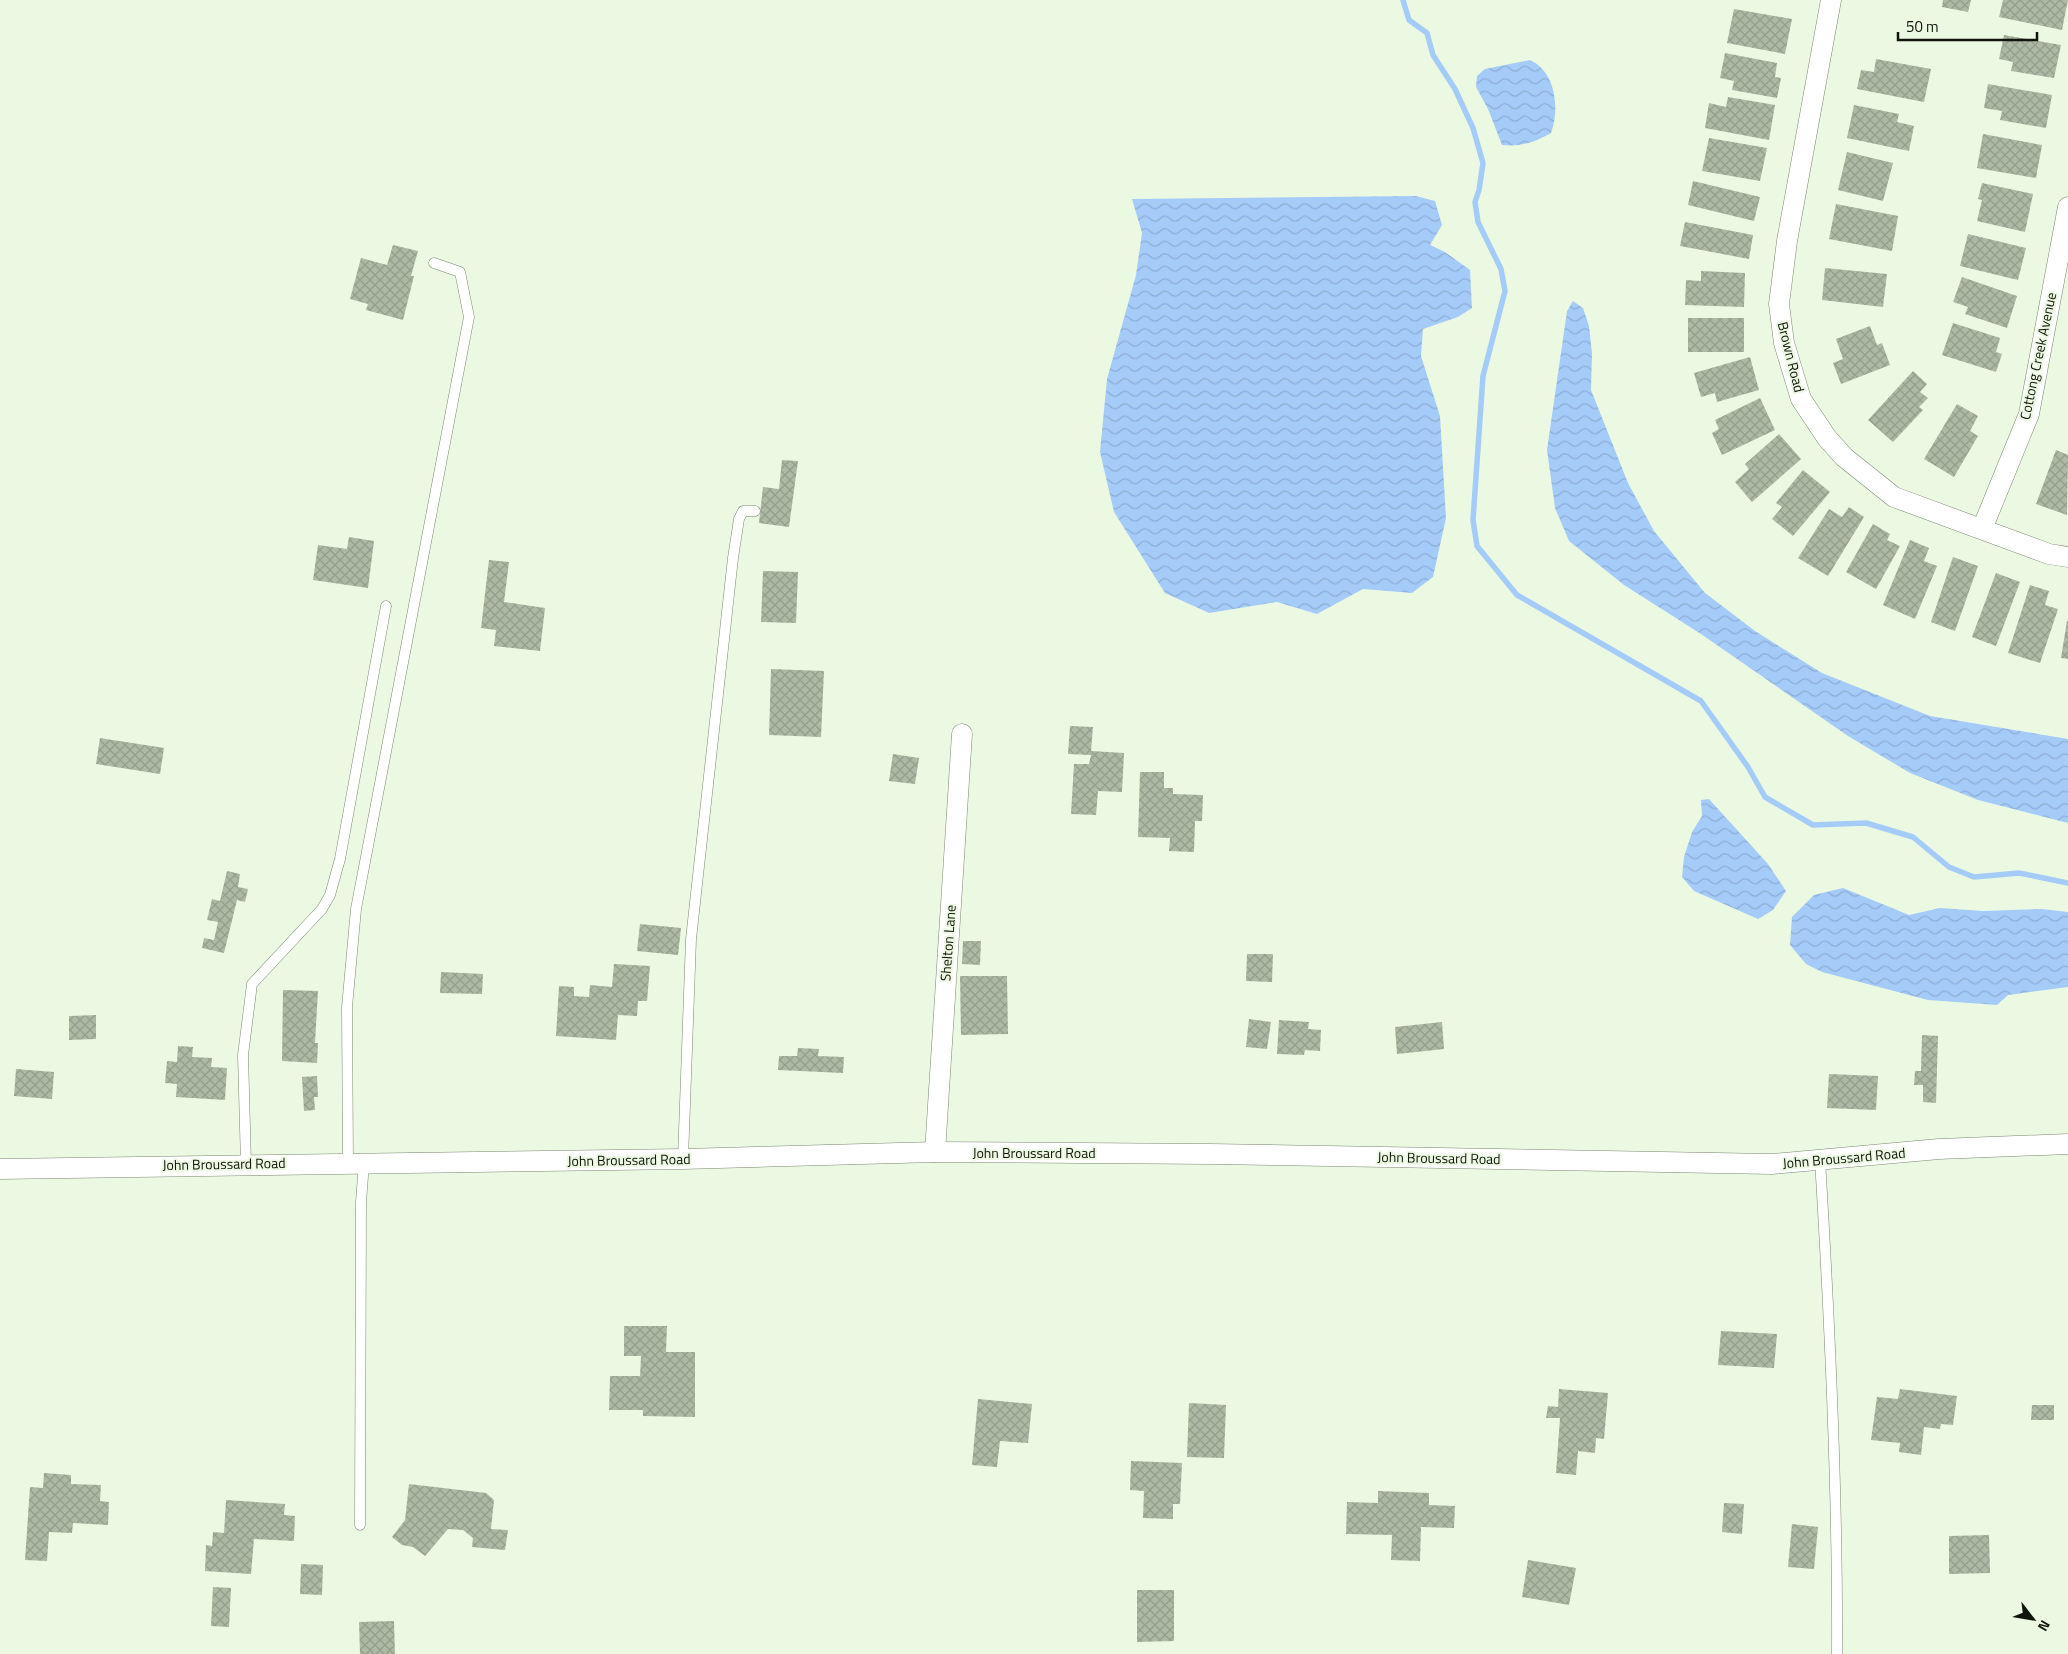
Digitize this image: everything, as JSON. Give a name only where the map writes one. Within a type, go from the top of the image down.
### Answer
[{"type":"street","name":"Brown Road","points":[[1831,0],[1787,240],[1779,304],[1784,343],[1801,399],[1826,438],[1844,457],[1894,497],[2049,554],[2068,557]]},
{"type":"street","name":"Cottong Creek Avenue","points":[[1982,529],[2029,414],[2068,207]]},
{"type":"street","name":"Shelton Lane","points":[[935,1152],[962,734]]},
{"type":"street","name":"John Broussard Road","points":[[0,1169],[683,1159],[935,1152],[1211,1154],[1772,1164],[1939,1149],[2068,1144]]},
{"type":"lane","points":[[360,1525],[362,1202],[356,1163],[347,1007],[356,909],[469,317],[460,272],[434,263]]},
{"type":"lane","points":[[683,1159],[691,939],[733,558],[739,519],[744,511],[754,511]]},
{"type":"lane","points":[[246,1164],[243,1055],[252,984],[318,914],[330,895],[340,859],[386,606]]},
{"type":"lane","points":[[1820,1160],[1827,1276],[1838,1576],[1837,1654]]},
{"type":"water","points":[[1530,60],[1546,73],[1554,92],[1555,113],[1551,133],[1528,143],[1502,145],[1488,109],[1476,87],[1477,76],[1485,69]]},
{"type":"water","points":[[1416,196],[1435,201],[1442,225],[1430,245],[1445,252],[1470,270],[1472,308],[1458,317],[1423,329],[1421,356],[1440,416],[1446,518],[1433,577],[1412,593],[1363,589],[1317,614],[1277,602],[1209,613],[1165,593],[1114,512],[1100,452],[1107,379],[1136,275],[1142,233],[1132,199]]},
{"type":"water","points":[[1573,301],[1583,308],[1589,326],[1592,353],[1591,390],[1628,483],[1654,531],[1705,593],[1755,631],[1822,673],[1930,716],[2068,739],[2068,823],[1978,800],[1910,773],[1848,736],[1701,634],[1624,585],[1569,541],[1555,508],[1547,450],[1567,311]]},
{"type":"water","points":[[1709,799],[1768,864],[1786,891],[1773,910],[1758,919],[1694,891],[1682,877],[1684,857],[1692,832],[1702,816],[1701,800]]},
{"type":"water","points":[[1843,888],[1909,915],[1940,908],[1983,911],[2042,909],[2068,912],[2068,987],[2008,995],[1997,1005],[1928,1000],[1822,972],[1806,964],[1790,945],[1792,917],[1814,895]]},
{"type":"building","points":[[1943,0],[1971,0],[1968,12],[1942,7]]},
{"type":"building","points":[[2003,0],[2068,0],[2062,30],[1999,17]]},
{"type":"building","points":[[1734,9],[1792,19],[1785,54],[1727,43]]},
{"type":"building","points":[[2004,35],[2061,45],[2054,78],[2011,71],[2013,62],[1999,59]]},
{"type":"building","points":[[1725,53],[1777,63],[1775,77],[1781,78],[1777,98],[1732,90],[1734,81],[1720,78]]},
{"type":"building","points":[[1876,59],[1931,69],[1924,102],[1857,89],[1861,70],[1874,72]]},
{"type":"building","points":[[1988,84],[2052,95],[2046,128],[2000,120],[2002,111],[1984,108]]},
{"type":"building","points":[[1728,97],[1775,105],[1769,140],[1705,128],[1709,103],[1726,107]]},
{"type":"building","points":[[1854,105],[1899,114],[1897,122],[1914,126],[1909,151],[1847,138]]},
{"type":"building","points":[[1983,134],[2042,145],[2036,178],[1977,168]]},
{"type":"building","points":[[1709,138],[1767,148],[1760,181],[1702,171]]},
{"type":"building","points":[[1847,152],[1893,163],[1883,201],[1838,190]]},
{"type":"building","points":[[1693,181],[1760,197],[1754,221],[1688,205]]},
{"type":"building","points":[[1982,183],[2033,194],[2025,232],[1977,221],[1982,200],[1978,199]]},
{"type":"building","points":[[1836,204],[1898,216],[1892,251],[1829,239]]},
{"type":"building","points":[[1685,222],[1753,235],[1749,259],[1680,246]]},
{"type":"building","points":[[1968,234],[2026,248],[2018,280],[1960,266]]},
{"type":"building","points":[[393,245],[418,251],[411,276],[414,276],[403,320],[366,310],[368,304],[350,299],[361,258],[387,265]]},
{"type":"building","points":[[1825,268],[1887,274],[1883,307],[1822,300]]},
{"type":"building","points":[[1701,271],[1745,273],[1744,307],[1685,305],[1686,280],[1701,281]]},
{"type":"building","points":[[1962,277],[2017,296],[2007,328],[1965,314],[1968,307],[1953,302]]},
{"type":"building","points":[[1688,318],[1744,318],[1744,352],[1688,352]]},
{"type":"building","points":[[1953,323],[2000,338],[1996,352],[2002,354],[1996,372],[1942,355]]},
{"type":"building","points":[[1870,326],[1877,345],[1882,343],[1890,365],[1841,384],[1833,363],[1843,359],[1836,339]]},
{"type":"building","points":[[1750,357],[1759,390],[1717,402],[1715,393],[1701,397],[1694,373]]},
{"type":"building","points":[[1913,371],[1927,384],[1920,392],[1928,398],[1919,407],[1923,410],[1893,442],[1868,420]]},
{"type":"building","points":[[1760,398],[1775,430],[1722,455],[1712,433],[1719,429],[1715,420]]},
{"type":"building","points":[[1957,404],[1978,416],[1970,431],[1978,436],[1954,477],[1924,459]]},
{"type":"building","points":[[1779,434],[1801,459],[1752,502],[1735,482],[1749,469],[1745,464]]},
{"type":"building","points":[[2056,450],[2068,455],[2067,515],[2036,504]]},
{"type":"building","points":[[782,460],[798,461],[789,527],[759,523],[763,487],[779,489]]},
{"type":"building","points":[[1803,470],[1830,492],[1793,536],[1772,519],[1782,507],[1776,503]]},
{"type":"building","points":[[1849,507],[1864,517],[1828,576],[1798,558],[1829,509],[1842,517]]},
{"type":"building","points":[[1873,524],[1890,534],[1887,540],[1900,546],[1876,589],[1846,572]]},
{"type":"building","points":[[349,537],[374,541],[368,588],[313,580],[318,545],[347,549]]},
{"type":"building","points":[[1910,540],[1929,548],[1924,561],[1937,566],[1915,619],[1883,605]]},
{"type":"building","points":[[1953,557],[1978,566],[1955,631],[1931,622]]},
{"type":"building","points":[[489,560],[509,562],[504,602],[545,608],[540,651],[494,646],[496,630],[481,628]]},
{"type":"building","points":[[763,571],[798,572],[796,623],[761,622]]},
{"type":"building","points":[[1996,573],[2020,582],[1996,646],[1972,637]]},
{"type":"building","points":[[2030,585],[2049,591],[2045,605],[2058,609],[2040,663],[2008,653]]},
{"type":"building","points":[[2068,621],[2068,659],[2061,658]]},
{"type":"building","points":[[771,669],[824,671],[821,737],[769,735]]},
{"type":"building","points":[[1070,726],[1093,727],[1091,751],[1124,753],[1122,792],[1098,791],[1096,815],[1071,814],[1074,764],[1089,764],[1091,755],[1068,754]]},
{"type":"building","points":[[100,738],[164,748],[160,774],[96,764]]},
{"type":"building","points":[[893,754],[919,758],[915,784],[889,781]]},
{"type":"building","points":[[1140,772],[1164,772],[1164,788],[1173,788],[1173,794],[1203,795],[1202,821],[1195,821],[1194,852],[1169,851],[1170,838],[1138,837]]},
{"type":"building","points":[[227,871],[240,874],[238,887],[248,889],[245,902],[237,900],[224,953],[202,948],[204,938],[214,940],[218,922],[207,920],[212,899],[220,901]]},
{"type":"building","points":[[640,924],[681,928],[678,955],[637,951]]},
{"type":"building","points":[[963,941],[981,941],[980,965],[962,964]]},
{"type":"building","points":[[1247,954],[1273,954],[1272,982],[1246,981]]},
{"type":"building","points":[[614,964],[650,966],[647,1001],[638,1001],[637,1016],[618,1015],[616,1040],[556,1036],[559,986],[574,987],[574,996],[589,997],[590,985],[612,987]]},
{"type":"building","points":[[441,972],[483,974],[482,994],[440,993]]},
{"type":"building","points":[[960,976],[1007,976],[1008,1034],[961,1035]]},
{"type":"building","points":[[283,990],[318,991],[315,1043],[318,1043],[317,1063],[282,1061]]},
{"type":"building","points":[[96,1015],[96,1039],[69,1040],[69,1016]]},
{"type":"building","points":[[1249,1019],[1271,1022],[1267,1049],[1246,1047]]},
{"type":"building","points":[[1279,1020],[1309,1022],[1308,1029],[1321,1030],[1320,1051],[1305,1050],[1304,1055],[1277,1054]]},
{"type":"building","points":[[1442,1022],[1444,1049],[1397,1054],[1395,1027]]},
{"type":"building","points":[[1922,1035],[1938,1036],[1936,1103],[1923,1102],[1923,1085],[1914,1085],[1915,1071],[1921,1071]]},
{"type":"building","points":[[178,1046],[193,1047],[192,1057],[212,1058],[211,1067],[227,1068],[225,1100],[176,1097],[177,1084],[165,1083],[167,1061],[177,1062]]},
{"type":"building","points":[[798,1048],[819,1049],[818,1056],[844,1057],[843,1073],[778,1070],[779,1056],[797,1056]]},
{"type":"building","points":[[16,1069],[54,1072],[52,1099],[14,1096]]},
{"type":"building","points":[[1829,1074],[1878,1076],[1876,1110],[1827,1108]]},
{"type":"building","points":[[317,1076],[318,1097],[314,1097],[315,1110],[304,1111],[302,1077]]},
{"type":"building","points":[[624,1326],[667,1326],[666,1352],[695,1352],[695,1417],[643,1416],[643,1410],[609,1410],[610,1376],[640,1376],[641,1356],[624,1356]]},
{"type":"building","points":[[1721,1331],[1777,1334],[1774,1368],[1718,1365]]},
{"type":"building","points":[[1559,1389],[1608,1393],[1604,1439],[1596,1438],[1595,1453],[1578,1451],[1576,1475],[1556,1473],[1560,1418],[1546,1418],[1548,1406],[1558,1407]]},
{"type":"building","points":[[1900,1389],[1957,1396],[1953,1425],[1941,1424],[1940,1429],[1924,1427],[1921,1455],[1899,1452],[1900,1443],[1871,1440],[1877,1397],[1898,1399]]},
{"type":"building","points":[[978,1399],[1032,1404],[1028,1443],[1000,1441],[997,1467],[972,1465]]},
{"type":"building","points":[[1189,1403],[1226,1405],[1224,1458],[1187,1457]]},
{"type":"building","points":[[2032,1405],[2054,1405],[2054,1420],[2031,1420]]},
{"type":"building","points":[[1131,1461],[1182,1463],[1180,1504],[1173,1504],[1173,1519],[1143,1518],[1144,1491],[1130,1490]]},
{"type":"building","points":[[44,1473],[71,1475],[71,1484],[101,1485],[100,1501],[109,1502],[108,1525],[73,1523],[72,1533],[49,1532],[47,1561],[25,1560],[30,1487],[43,1488]]},
{"type":"building","points":[[409,1484],[486,1493],[494,1500],[491,1529],[508,1530],[505,1550],[472,1547],[473,1538],[463,1530],[448,1529],[425,1556],[413,1547],[402,1545],[392,1537],[405,1520]]},
{"type":"building","points":[[1378,1491],[1429,1493],[1429,1505],[1455,1506],[1454,1528],[1421,1527],[1420,1561],[1391,1560],[1392,1535],[1346,1534],[1347,1502],[1378,1503]]},
{"type":"building","points":[[226,1500],[285,1504],[284,1515],[295,1516],[294,1541],[254,1539],[251,1574],[205,1571],[206,1545],[212,1546],[213,1532],[224,1533]]},
{"type":"building","points":[[1724,1503],[1744,1504],[1742,1534],[1722,1532]]},
{"type":"building","points":[[1792,1524],[1818,1527],[1814,1569],[1788,1567]]},
{"type":"building","points":[[1989,1535],[1990,1573],[1949,1574],[1949,1536]]},
{"type":"building","points":[[1528,1560],[1576,1568],[1569,1605],[1522,1597]]},
{"type":"building","points":[[301,1564],[323,1565],[322,1595],[300,1594]]},
{"type":"building","points":[[213,1587],[231,1588],[229,1627],[211,1626]]},
{"type":"building","points":[[1137,1590],[1174,1590],[1174,1641],[1137,1642]]},
{"type":"building","points":[[394,1621],[395,1654],[360,1654],[359,1622]]},
{"type":"waterway","points":[[1403,0],[1409,20],[1427,33],[1433,55],[1455,89],[1473,128],[1483,163],[1479,190],[1475,202],[1478,222],[1501,269],[1505,291],[1483,376],[1473,520],[1477,546],[1517,595],[1701,701],[1748,767],[1765,797],[1813,825],[1866,823],[1913,837],[1949,867],[1974,877],[2019,873],[2068,883]]}]
